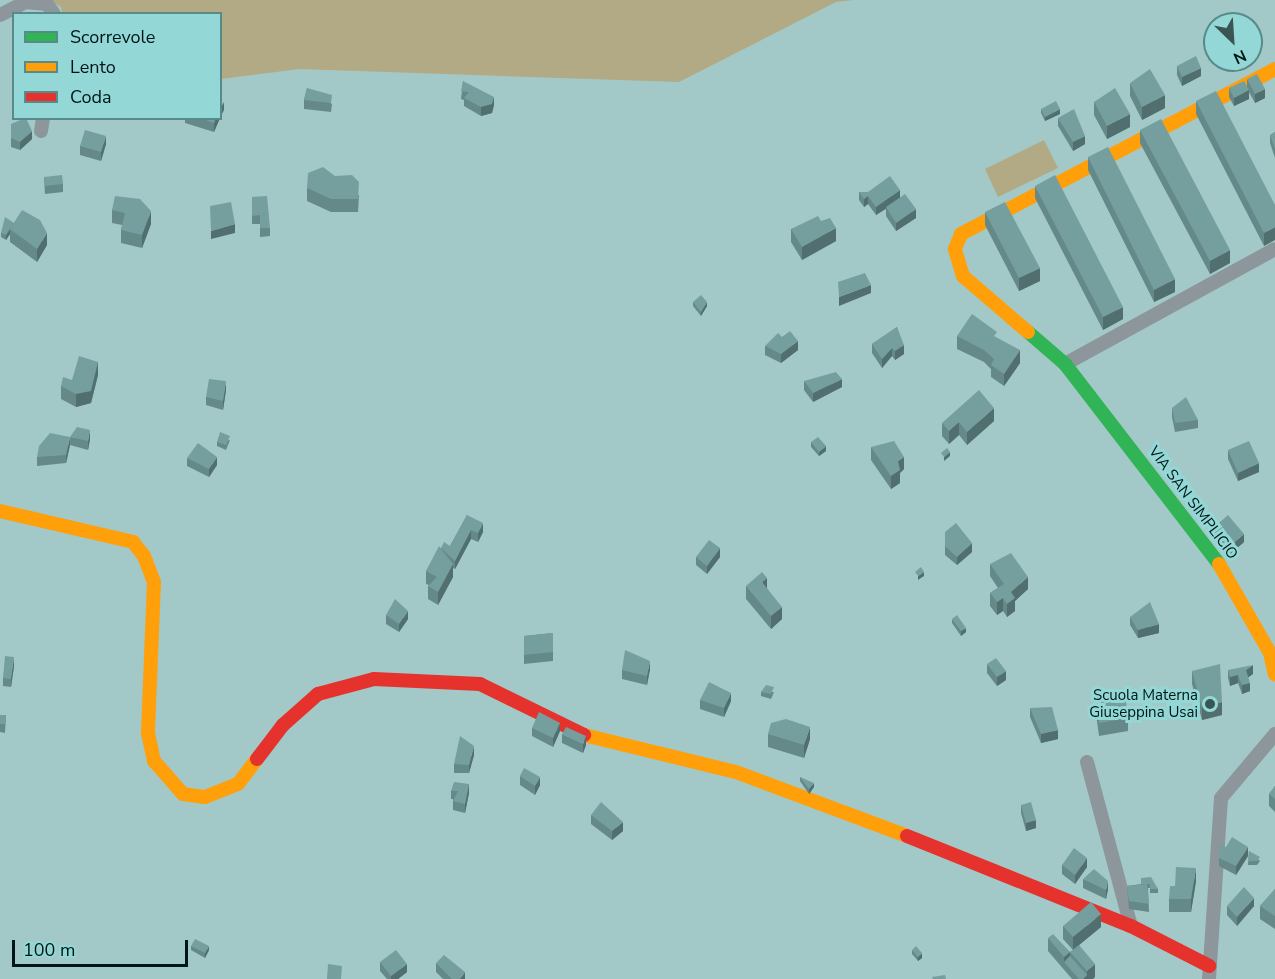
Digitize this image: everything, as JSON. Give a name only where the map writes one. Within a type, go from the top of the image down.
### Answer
[{"type":"street","points":[[0,15],[25,2],[47,4],[53,12]]},
{"type":"street","name":"VIA SAN SIMPLICIO","points":[[1275,69],[961,234],[956,261],[963,276],[1065,364],[1221,566],[1270,653],[1275,674]]},
{"type":"street","points":[[1065,364],[1275,249]]},
{"type":"street","points":[[0,511],[133,542],[144,556],[154,582],[148,733],[154,761],[183,794],[205,797],[238,784],[283,725],[318,694],[374,679],[454,679],[480,684],[591,739],[736,772],[1131,926],[1209,972],[1221,798],[1275,734]]},
{"type":"street","points":[[1087,762],[1131,926]]},
{"type":"shaded area","points":[[49,0],[854,0],[836,2],[679,82],[300,69],[222,79],[222,12],[62,12],[61,7]]},
{"type":"shaded area","points":[[1044,140],[1058,168],[998,197],[985,169]]},
{"type":"building","points":[[1196,56],[1201,68],[1182,77],[1177,66]]},
{"type":"building","points":[[1150,69],[1165,95],[1142,107],[1130,83]]},
{"type":"building","points":[[1257,74],[1265,89],[1255,94],[1247,79]]},
{"type":"building","points":[[463,81],[494,97],[492,104],[481,107],[464,98],[469,92],[461,91]]},
{"type":"building","points":[[1244,81],[1249,90],[1234,98],[1229,88]]},
{"type":"building","points":[[307,88],[332,95],[331,103],[304,100]]},
{"type":"building","points":[[1115,88],[1130,114],[1107,126],[1094,102]]},
{"type":"building","points":[[1216,91],[1275,205],[1275,227],[1264,233],[1196,101]]},
{"type":"building","points":[[1056,101],[1060,109],[1045,117],[1041,109]]},
{"type":"building","points":[[1074,109],[1085,136],[1073,142],[1058,118]]},
{"type":"building","points":[[1161,119],[1230,250],[1210,261],[1140,130]]},
{"type":"building","points":[[27,120],[32,131],[20,142],[11,138],[11,124]]},
{"type":"building","points":[[85,130],[106,136],[101,152],[80,146]]},
{"type":"building","points":[[1275,132],[1275,149],[1270,135]]},
{"type":"building","points":[[1108,147],[1175,279],[1154,290],[1088,157]]},
{"type":"building","points":[[323,167],[335,176],[352,175],[359,182],[358,199],[331,199],[307,188],[308,173]]},
{"type":"building","points":[[62,175],[63,184],[45,186],[44,177]]},
{"type":"building","points":[[1055,175],[1123,307],[1103,317],[1035,186]]},
{"type":"building","points":[[890,176],[900,190],[876,207],[868,196],[864,199],[859,192],[868,192]]},
{"type":"building","points":[[905,194],[916,209],[896,223],[886,207]]},
{"type":"building","points":[[115,196],[140,199],[151,211],[142,235],[121,230],[125,213],[112,210]]},
{"type":"building","points":[[267,196],[270,228],[260,228],[260,215],[252,216],[252,197]]},
{"type":"building","points":[[231,202],[235,224],[211,231],[210,206]]},
{"type":"building","points":[[1005,202],[1040,268],[1019,278],[985,212]]},
{"type":"building","points":[[22,210],[40,220],[47,233],[37,249],[10,229]]},
{"type":"building","points":[[818,216],[821,221],[830,218],[836,228],[802,247],[791,229]]},
{"type":"building","points":[[5,217],[14,223],[6,235],[1,233]]},
{"type":"building","points":[[865,273],[871,285],[839,297],[838,282]]},
{"type":"building","points":[[701,295],[707,302],[701,312],[693,302]]},
{"type":"building","points":[[972,314],[997,332],[994,336],[1020,350],[1004,374],[991,365],[994,359],[984,350],[957,336]]},
{"type":"building","points":[[897,327],[904,345],[895,351],[892,348],[882,359],[872,344]]},
{"type":"building","points":[[790,331],[798,341],[781,354],[765,346],[778,333],[782,337]]},
{"type":"building","points":[[79,356],[98,362],[91,391],[76,394],[61,386],[63,377],[72,380]]},
{"type":"building","points":[[836,372],[842,379],[813,393],[804,381]]},
{"type":"building","points":[[209,379],[226,381],[223,401],[206,397]]},
{"type":"building","points":[[979,390],[994,408],[967,432],[959,422],[949,431],[942,423]]},
{"type":"building","points":[[1186,397],[1198,420],[1175,423],[1172,408]]},
{"type":"building","points":[[77,427],[90,430],[88,441],[70,437]]},
{"type":"building","points":[[220,432],[230,436],[226,445],[217,442]]},
{"type":"building","points":[[50,433],[70,437],[66,455],[37,457],[39,446]]},
{"type":"building","points":[[818,437],[826,446],[819,452],[811,442]]},
{"type":"building","points":[[894,441],[904,457],[898,461],[900,470],[891,476],[871,447]]},
{"type":"building","points":[[1249,441],[1259,463],[1238,473],[1228,450]]},
{"type":"building","points":[[198,443],[217,457],[209,469],[187,458]]},
{"type":"building","points":[[947,448],[950,452],[944,457],[941,453]]},
{"type":"building","points":[[467,515],[483,523],[478,533],[471,530],[455,561],[441,548],[444,542],[450,546]]},
{"type":"building","points":[[1228,515],[1244,534],[1228,548],[1212,529]]},
{"type":"building","points":[[956,523],[972,543],[957,557],[945,546],[945,532]]},
{"type":"building","points":[[709,540],[720,548],[707,566],[696,557]]},
{"type":"building","points":[[439,546],[453,564],[438,592],[428,586],[437,577],[426,571]]},
{"type":"building","points":[[1011,553],[1028,577],[1011,592],[1015,598],[1007,604],[1003,598],[997,602],[990,593],[1004,584],[990,564]]},
{"type":"building","points":[[921,567],[924,572],[918,576],[915,572]]},
{"type":"building","points":[[762,572],[767,578],[762,582],[782,607],[771,616],[746,586]]},
{"type":"building","points":[[395,599],[408,611],[399,624],[386,615]]},
{"type":"building","points":[[1150,602],[1159,624],[1138,630],[1130,617]]},
{"type":"building","points":[[957,615],[966,628],[961,631],[952,619]]},
{"type":"building","points":[[553,633],[553,652],[524,655],[524,636]]},
{"type":"building","points":[[625,650],[650,661],[647,676],[622,670]]},
{"type":"building","points":[[5,656],[14,657],[11,679],[3,678]]},
{"type":"building","points":[[996,658],[1006,671],[997,677],[987,664]]},
{"type":"building","points":[[1220,664],[1222,702],[1202,707],[1192,671]]},
{"type":"building","points":[[1253,665],[1246,670],[1250,683],[1242,685],[1238,675],[1230,677],[1228,670]]},
{"type":"building","points":[[709,682],[731,693],[724,708],[700,700]]},
{"type":"building","points":[[766,685],[774,687],[771,694],[761,692]]},
{"type":"building","points":[[1125,694],[1128,718],[1099,723],[1096,701]]},
{"type":"building","points":[[1052,707],[1058,730],[1041,734],[1030,708]]},
{"type":"building","points":[[539,712],[560,723],[553,738],[532,728]]},
{"type":"building","points":[[0,715],[6,715],[5,724],[0,724]]},
{"type":"building","points":[[786,719],[810,727],[804,745],[768,734],[771,723]]},
{"type":"building","points":[[566,727],[586,736],[583,744],[562,734]]},
{"type":"building","points":[[460,736],[474,746],[469,765],[454,764]]},
{"type":"building","points":[[524,768],[540,777],[535,786],[520,776]]},
{"type":"building","points":[[800,777],[814,783],[809,789]]},
{"type":"building","points":[[454,782],[469,784],[465,804],[453,801],[458,791],[451,791]]},
{"type":"building","points":[[1275,786],[1275,799],[1269,794]]},
{"type":"building","points":[[601,802],[623,822],[612,831],[591,815]]},
{"type":"building","points":[[1031,802],[1036,820],[1026,823],[1021,805]]},
{"type":"building","points":[[1232,837],[1248,847],[1236,866],[1219,858],[1220,845],[1226,847]]},
{"type":"building","points":[[1074,848],[1087,858],[1075,875],[1062,865]]},
{"type":"building","points":[[1249,851],[1260,857],[1257,861],[1248,861]]},
{"type":"building","points":[[1176,867],[1196,868],[1191,899],[1169,899],[1170,886],[1175,886]]},
{"type":"building","points":[[1094,869],[1108,881],[1106,890],[1083,879]]},
{"type":"building","points":[[1151,877],[1158,889],[1150,889],[1150,884],[1141,884],[1141,878]]},
{"type":"building","points":[[1147,884],[1149,904],[1129,901],[1127,886]]},
{"type":"building","points":[[1244,887],[1254,898],[1237,917],[1227,906]]},
{"type":"building","points":[[1275,889],[1275,916],[1260,906]]},
{"type":"building","points":[[1091,902],[1101,914],[1073,937],[1063,926]]},
{"type":"building","points":[[1053,934],[1070,952],[1064,957],[1048,938]]},
{"type":"building","points":[[195,939],[209,946],[205,953],[191,946]]},
{"type":"building","points":[[1079,945],[1095,964],[1087,971],[1070,952]]},
{"type":"building","points":[[916,946],[922,953],[918,957],[912,950]]},
{"type":"building","points":[[396,950],[407,964],[391,976],[380,962]]},
{"type":"building","points":[[444,955],[465,972],[460,979],[452,979],[436,963]]},
{"type":"building","points":[[1070,956],[1087,975],[1083,979],[1079,979],[1064,962]]},
{"type":"building","points":[[328,964],[342,966],[341,979],[327,979]]},
{"type":"building","points":[[945,975],[946,979],[933,979],[932,977]]},
{"type":"traffic: fast","points":[[1028,332],[1065,364],[1219,564]]},
{"type":"traffic: slow","points":[[1028,332],[963,276],[955,249],[961,234],[1275,69]]},
{"type":"traffic: slow","points":[[0,511],[133,542],[144,556],[154,582],[148,733],[154,761],[183,794],[205,797],[238,784],[257,759]]},
{"type":"traffic: slow","points":[[1219,564],[1270,653],[1275,674]]},
{"type":"traffic: slow","points":[[584,735],[736,772],[907,836]]},
{"type":"traffic: jam","points":[[257,759],[283,725],[318,694],[374,679],[480,684],[584,735]]},
{"type":"traffic: jam","points":[[907,836],[1131,926],[1209,966]]},
{"type":"place","name":"Scuola Materna Giuseppina Usai","points":[[1210,704]]}]
